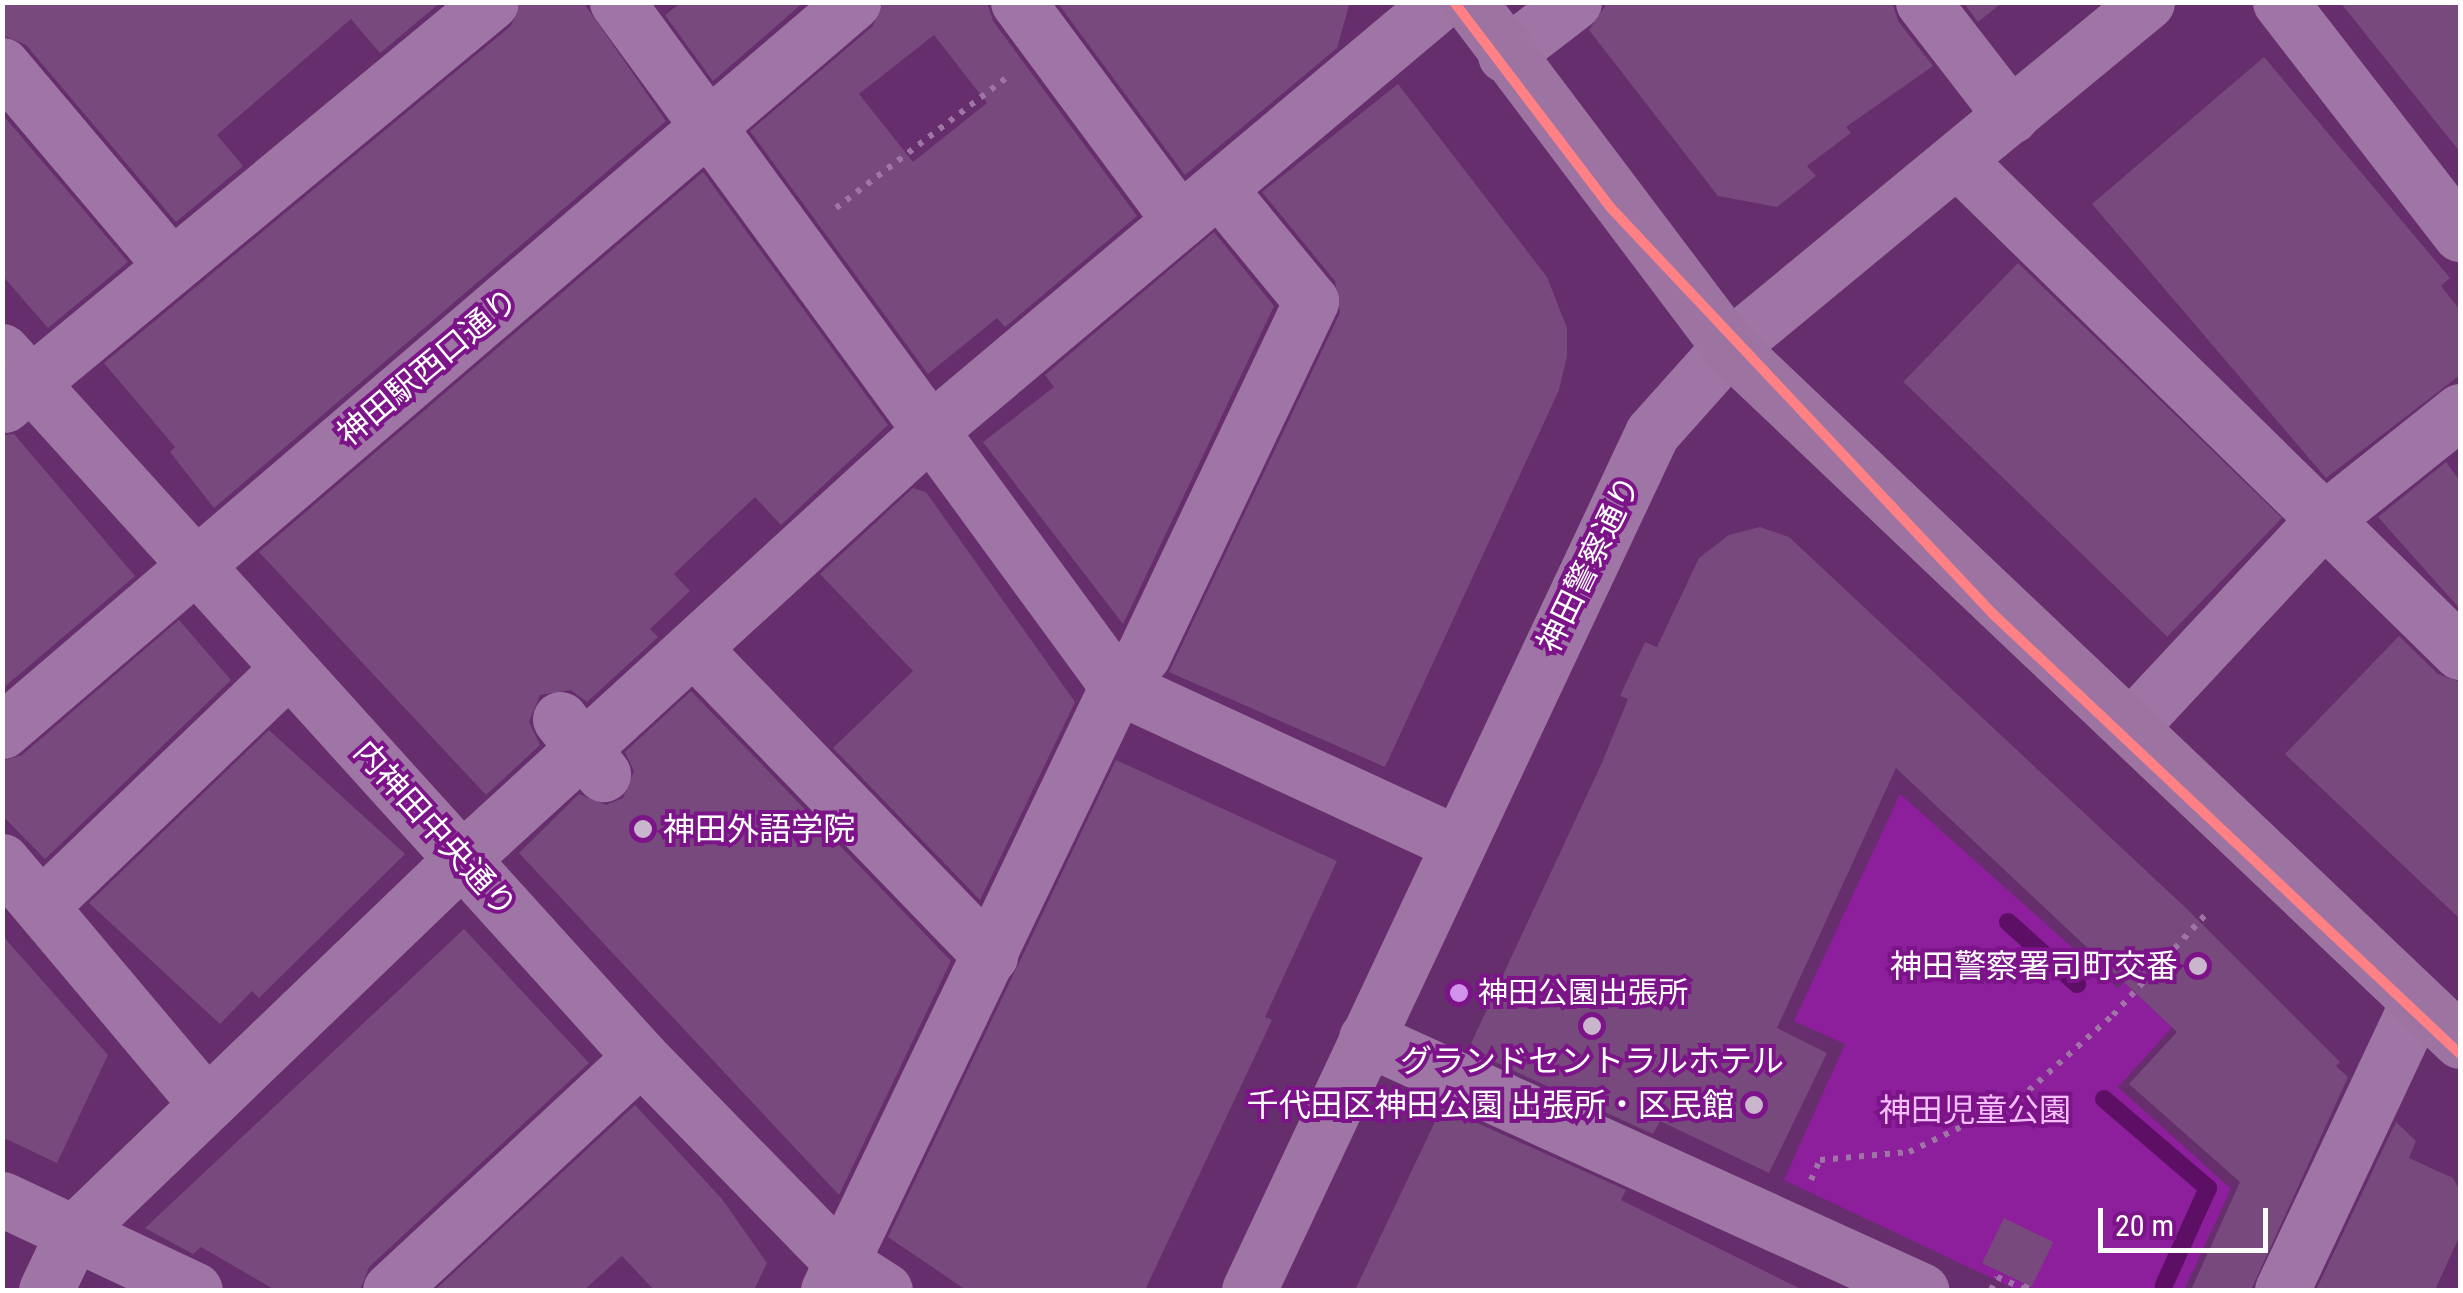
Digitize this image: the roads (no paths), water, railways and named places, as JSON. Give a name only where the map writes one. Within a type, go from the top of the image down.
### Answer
[{"type":"main road","points":[[1469,2],[1729,347],[2460,1041]]},
{"type":"street","points":[[12,380],[172,266],[491,2]]},
{"type":"street","points":[[617,2],[933,428],[1117,686],[1454,842]]},
{"type":"street","name":"神田駅西口通り","points":[[2,731],[853,2]]},
{"type":"street","points":[[46,1290],[73,1233],[463,858],[933,428],[1440,2]]},
{"type":"street","points":[[1506,54],[1574,2]]},
{"type":"street","points":[[1923,2],[2011,116]]},
{"type":"street","name":"神田警察通り","points":[[1249,1290],[1454,842],[1652,433],[1729,347],[2147,2]]},
{"type":"street","points":[[2280,2],[2460,234]]},
{"type":"street","points":[[851,1281],[990,956],[1117,686],[1143,655],[1311,300],[1199,205],[1034,24]]},
{"type":"street","points":[[2,65],[172,266]]},
{"type":"street","points":[[1957,160],[2321,522],[2460,652]]},
{"type":"street","name":"内神田中央通り","points":[[12,380],[194,568],[851,1281]]},
{"type":"street","points":[[2130,727],[2321,522],[2460,411]]},
{"type":"street","points":[[693,648],[990,956]]},
{"type":"street","points":[[43,904],[288,669]]},
{"type":"street","points":[[560,719],[602,774]]},
{"type":"street","points":[[2,861],[43,904],[205,1102]]},
{"type":"street","points":[[2282,1290],[2418,1001]]},
{"type":"street","points":[[1366,1038],[1922,1290]]},
{"type":"street","points":[[390,1290],[642,1057]]},
{"type":"street","points":[[2,1200],[195,1290]]},
{"type":"waterway","points":[[2008,922],[2077,984]]},
{"type":"waterway","points":[[2104,1099],[2208,1188],[2164,1285]]},
{"type":"place","name":"神田外語学院","points":[[643,829]]},
{"type":"place","name":"神田警察署司町交番","points":[[2198,966]]},
{"type":"place","name":"神田公園出張所","points":[[1459,993]]},
{"type":"place","name":"グランドセントラルホテル","points":[[1592,1026]]},
{"type":"place","name":"千代田区神田公園 出張所・区民館","points":[[1754,1105]]},
{"type":"park label","name":"神田児童公園","points":[[1975,1110]]}]
